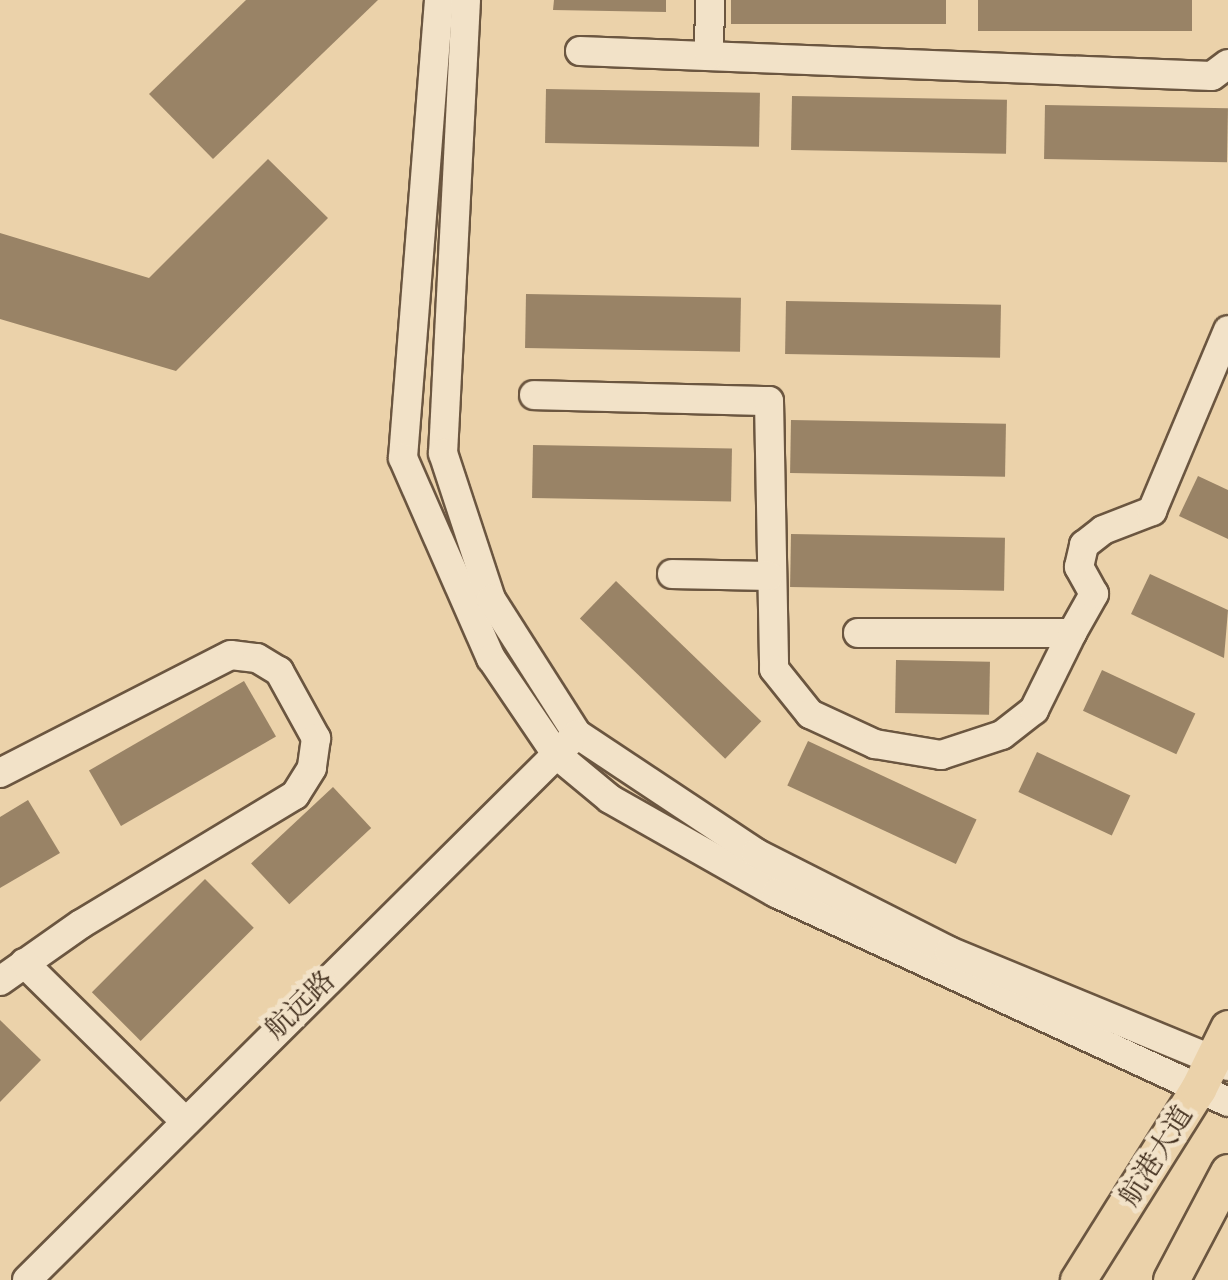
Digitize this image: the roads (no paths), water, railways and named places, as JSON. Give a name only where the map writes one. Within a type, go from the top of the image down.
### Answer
[{"type":"main road","name":"航港大道","points":[[1078,1280],[1219,1069]]},
{"type":"main road","points":[[1171,1280],[1228,1172]]},
{"type":"street","points":[[439,0],[402,458],[491,658],[557,755],[610,799],[776,892],[1219,1069]]},
{"type":"street","points":[[466,0],[443,454],[491,599],[578,734],[756,853],[950,951],[1219,1069]]},
{"type":"street","points":[[709,56],[710,0]]},
{"type":"street","points":[[580,51],[1212,76],[1228,64]]},
{"type":"street","points":[[534,394],[769,401],[770,652],[790,696],[810,714],[896,751],[941,755],[1002,736],[1034,710],[1094,594],[1079,567],[1084,545],[1103,530],[1152,511],[1228,330]]},
{"type":"street","points":[[672,574],[769,576]]},
{"type":"street","points":[[858,633],[1072,633]]},
{"type":"street","points":[[0,773],[231,655],[257,658],[279,671],[316,738],[312,768],[295,795],[0,981]]},
{"type":"street","name":"航远路","points":[[27,1280],[183,1119],[578,734]]},
{"type":"street","points":[[24,963],[183,1119]]}]
